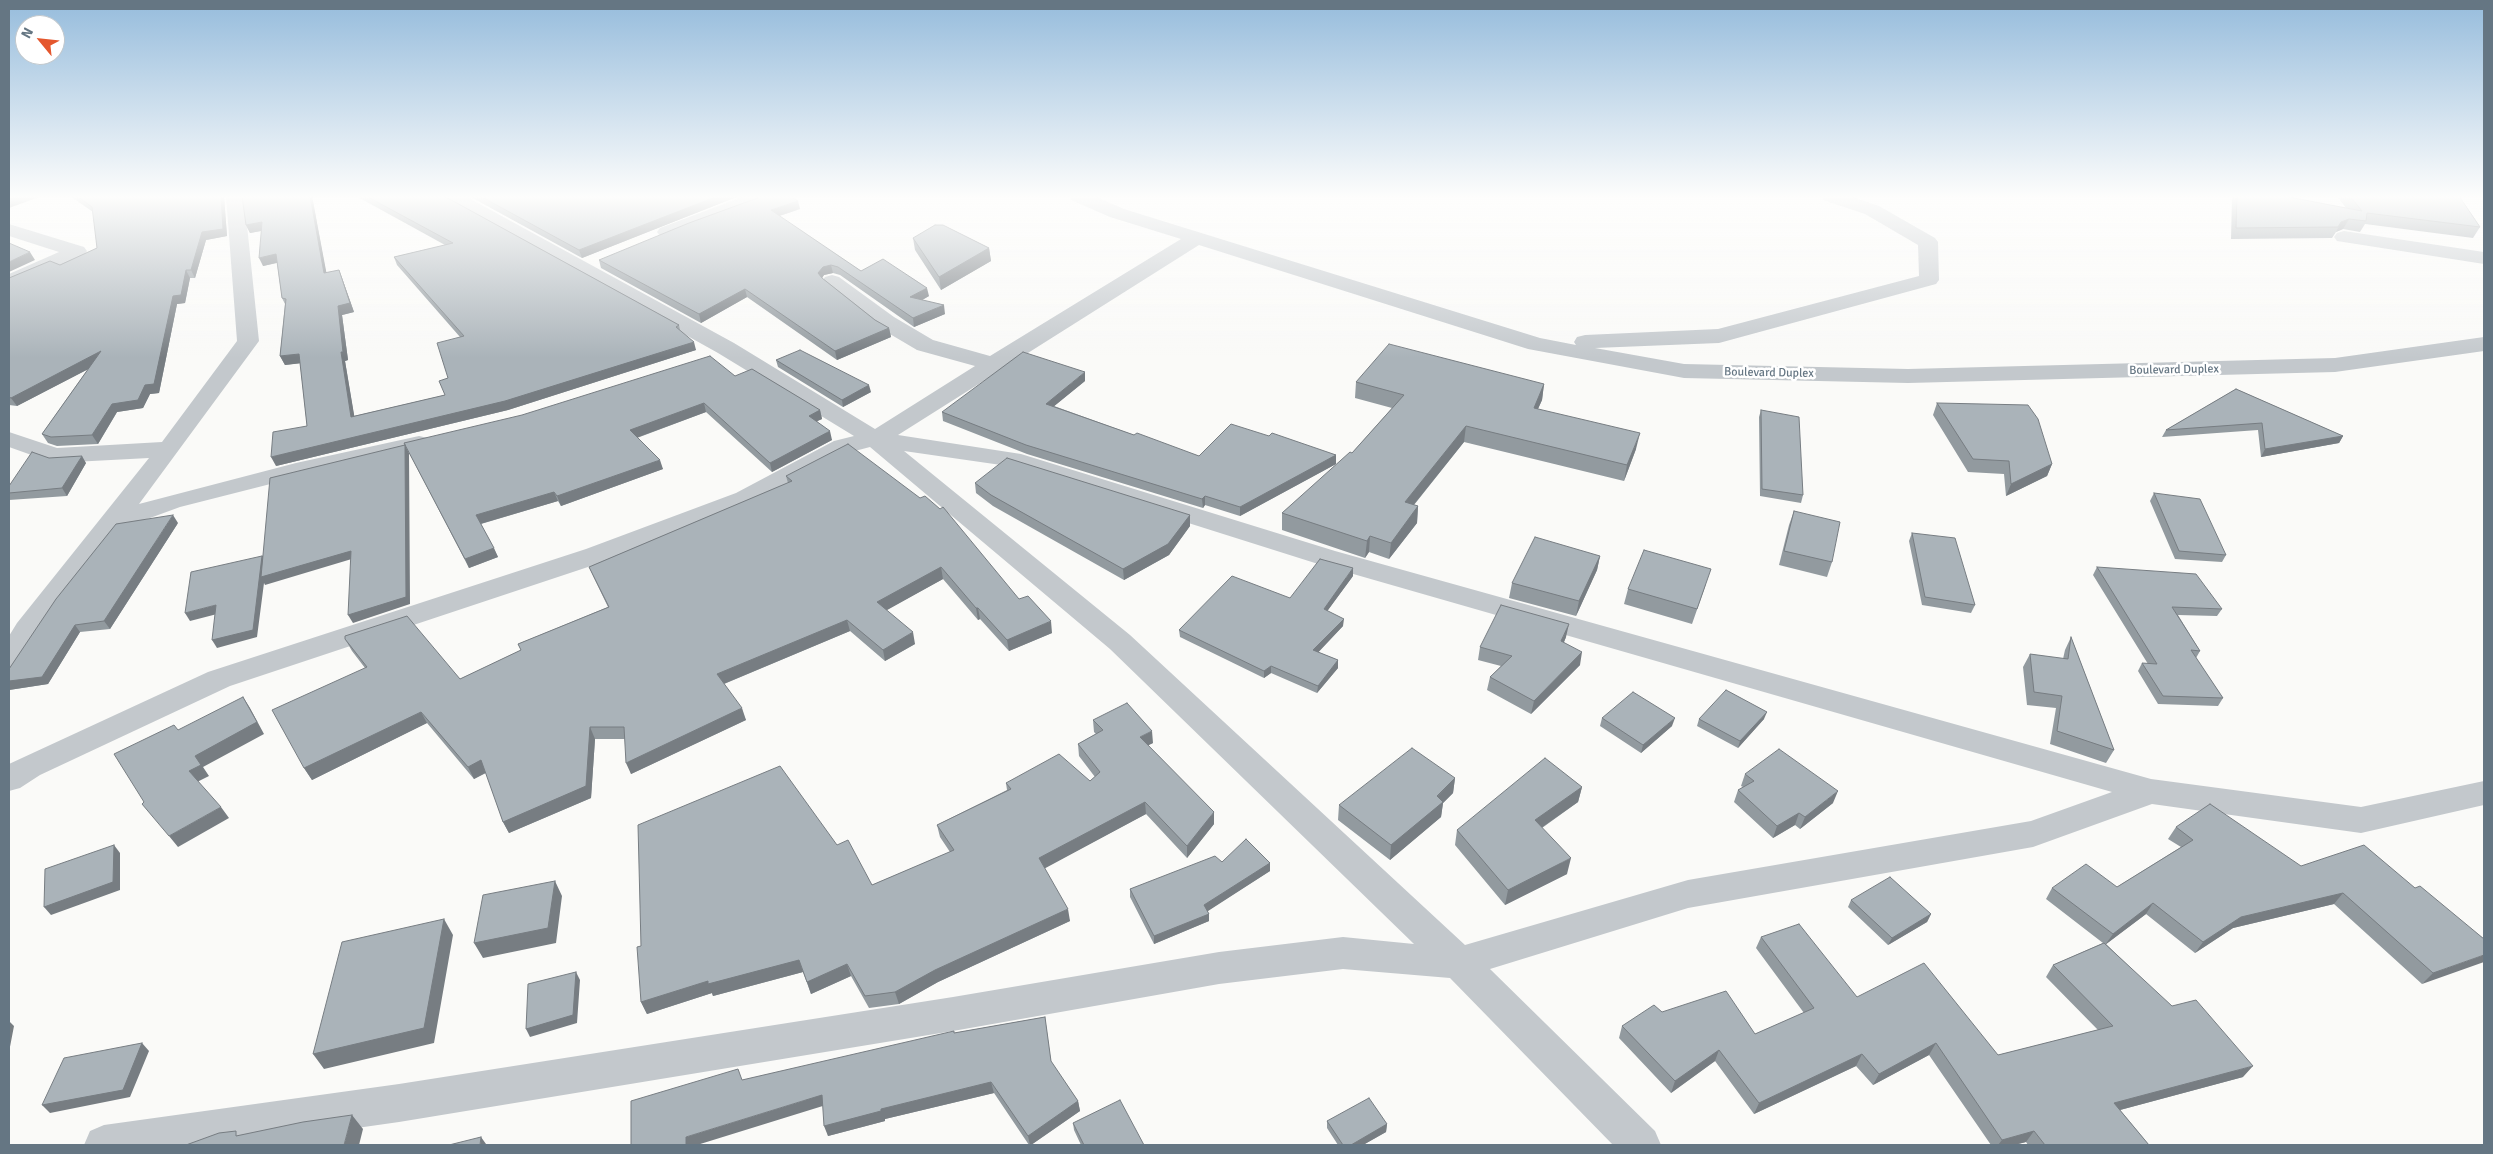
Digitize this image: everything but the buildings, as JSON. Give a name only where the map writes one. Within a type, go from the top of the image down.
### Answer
[{"type":"street","points":[[9,281],[77,251],[73,250]]},
{"type":"street","points":[[9,659],[27,630],[169,450],[248,341],[240,250]]},
{"type":"street","points":[[547,250],[726,348],[875,439],[1120,642],[1459,962],[1641,1145]]},
{"type":"street","points":[[9,778],[29,766],[219,679],[596,555],[745,498],[843,446],[875,439],[1177,250]]},
{"type":"street","name":"Boulevard Duplex","points":[[1239,250],[1536,344],[1684,371],[1908,376],[2335,365],[2484,344]]},
{"type":"street","points":[[1536,344],[1719,336],[1930,280],[1928,250]]},
{"type":"street","points":[[2430,250],[2484,258]]},
{"type":"street","points":[[580,268],[606,257]]},
{"type":"street","points":[[832,281],[886,322],[925,345],[993,364]]},
{"type":"street","points":[[697,361],[726,348]]},
{"type":"street","points":[[111,523],[171,502],[296,470],[440,437]]},
{"type":"street","points":[[9,439],[54,456],[169,450]]},
{"type":"street","points":[[875,439],[1012,458],[1325,557],[2151,790],[2361,820],[2484,792]]},
{"type":"street","points":[[104,1145],[399,1103],[953,1014],[1220,968],[1343,953],[1459,962],[1688,894],[2033,834],[2151,790]]}]
